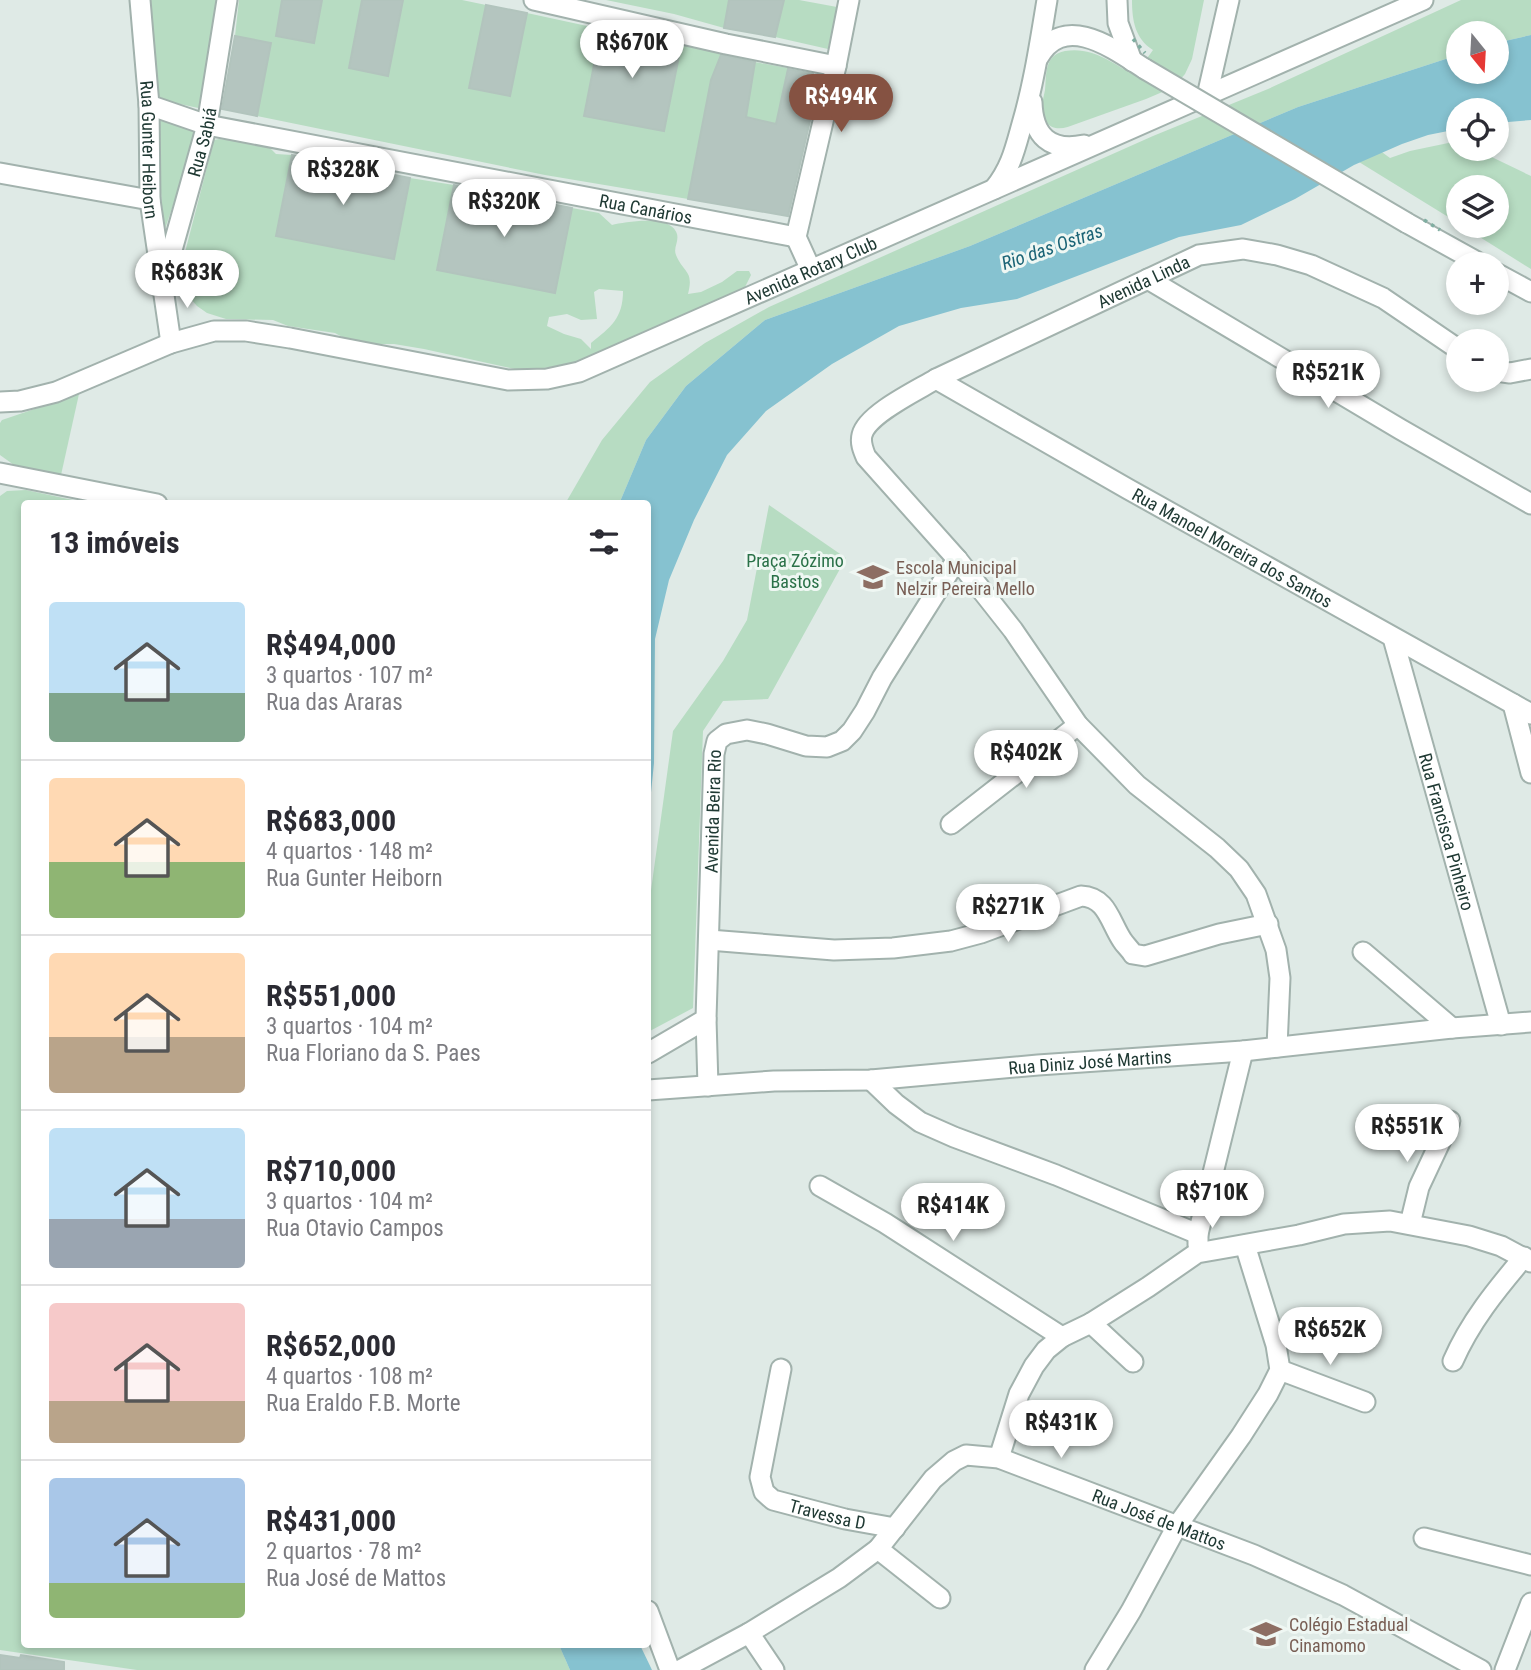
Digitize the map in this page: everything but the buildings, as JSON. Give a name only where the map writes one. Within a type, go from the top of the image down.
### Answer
[{"type":"street","name":"Rua Gunter Heiborn","points":[[140,0],[149,105],[150,200],[172,343]]},
{"type":"street","name":"Rua Sabiá","points":[[163,282],[207,125],[228,0]]},
{"type":"street","points":[[534,0],[836,66]]},
{"type":"street","points":[[811,270],[796,237],[849,0]]},
{"type":"street","points":[[993,190],[1010,165],[1031,90],[1047,0]]},
{"type":"street","points":[[1117,0],[1118,23],[1138,65]]},
{"type":"street","name":"Avenida Rotary Club","points":[[0,402],[20,401],[56,392],[172,343],[214,331],[246,331],[290,338],[508,380],[547,379],[579,372],[1423,0]]},
{"type":"street","points":[[1207,96],[1228,2]]},
{"type":"street","points":[[1036,62],[1044,48],[1064,37],[1089,37],[1103,43],[1459,252]]},
{"type":"street","points":[[1218,54],[1233,66],[1245,70],[1264,70]]},
{"type":"street","points":[[1031,90],[1034,123],[1046,140],[1068,147],[1107,139]]},
{"type":"street","name":"Rua Canários","points":[[149,105],[207,125],[796,237]]},
{"type":"street","points":[[0,173],[150,200]]},
{"type":"street","name":"Avenida Linda","points":[[957,559],[866,457],[861,443],[862,432],[867,425],[902,398],[936,379],[1199,254],[1243,249],[1311,265],[1383,298],[1446,341]]},
{"type":"street","points":[[1148,279],[1531,504]]},
{"type":"street","points":[[1509,279],[1531,292]]},
{"type":"street","points":[[1509,373],[1531,369]]},
{"type":"street","name":"Rua Manoel Moreira dos Santos","points":[[936,379],[1531,714]]},
{"type":"street","points":[[0,474],[136,500]]},
{"type":"street","points":[[957,559],[1013,630],[1078,725],[1137,786],[1217,848],[1239,869],[1256,894],[1276,950],[1280,978],[1277,1047]]},
{"type":"street","name":"Avenida Beira Rio","points":[[708,1086],[706,1019],[714,754],[717,741],[726,734],[747,730],[806,746],[827,747],[842,741],[865,711],[882,678],[957,559]]},
{"type":"street","name":"Rua Francisca Pinheiro","points":[[1393,638],[1500,1025]]},
{"type":"street","points":[[1513,704],[1531,773]]},
{"type":"street","points":[[951,824],[1078,725]]},
{"type":"street","points":[[709,940],[834,950],[893,948],[951,941],[981,933],[1082,896],[1091,896],[1101,903],[1133,954],[1144,956],[1219,934],[1268,924]]},
{"type":"street","points":[[1363,952],[1452,1028]]},
{"type":"street","points":[[651,1051],[706,1019]]},
{"type":"street","name":"Rua Diniz José Martins","points":[[651,1090],[774,1081],[871,1080],[1243,1051],[1531,1022]]},
{"type":"street","points":[[999,1458],[1019,1394],[1046,1350],[1062,1337],[1091,1323],[1148,1287],[1198,1244],[1243,1051]]},
{"type":"street","points":[[871,1080],[920,1122],[954,1138],[1056,1175],[1198,1244],[1245,1245],[1344,1224],[1390,1221],[1469,1236],[1501,1246],[1527,1260],[1500,1284],[1479,1314],[1453,1361]]},
{"type":"street","points":[[1410,1224],[1419,1187],[1450,1121]]},
{"type":"street","points":[[820,1186],[885,1223],[1062,1337]]},
{"type":"street","points":[[1095,1670],[1177,1526],[1241,1436],[1280,1370],[1276,1345],[1245,1245]]},
{"type":"street","points":[[1091,1323],[1133,1362]]},
{"type":"street","name":"Travessa D","points":[[781,1368],[760,1477],[764,1492],[773,1500],[801,1509],[895,1528]]},
{"type":"street","points":[[1280,1370],[1365,1402]]},
{"type":"street","name":"Rua José de Mattos","points":[[680,1670],[749,1633],[839,1578],[878,1549],[933,1479],[954,1461],[966,1455],[999,1458],[1254,1555],[1343,1595],[1481,1670]]},
{"type":"street","points":[[1424,1538],[1531,1565]]},
{"type":"street","points":[[878,1549],[940,1598]]},
{"type":"street","points":[[1505,1670],[1531,1603]]},
{"type":"street","points":[[651,1619],[670,1670]]},
{"type":"street","points":[[749,1633],[774,1670]]},
{"type":"green space","points":[[150,0],[222,0],[203,109],[166,101],[159,96]]},
{"type":"green space","points":[[239,0],[282,0],[276,36],[314,43],[322,0],[362,0],[349,68],[388,76],[403,0],[462,0],[486,5],[470,88],[510,96],[527,13],[601,29],[584,116],[663,131],[681,45],[726,44],[711,80],[702,128],[739,151],[698,145],[688,199],[545,175],[257,116],[235,36]]},
{"type":"green space","points":[[606,0],[729,0],[724,28]]},
{"type":"green space","points":[[784,0],[837,7],[828,49],[775,37]]},
{"type":"green space","points":[[1132,0],[1204,0],[1192,59],[1185,74],[1167,90],[1146,99],[1068,127],[1056,128],[1049,125],[1044,119],[1042,107],[1048,66],[1056,55],[1075,50],[1094,53],[1135,75],[1153,50],[1138,35]]},
{"type":"green space","points":[[1461,0],[1531,0],[1531,35],[1509,40],[1509,21],[1446,21],[1446,59],[1298,107],[970,246],[765,320],[686,386],[646,440],[621,500],[567,500],[602,440],[650,382],[705,343],[769,307],[1153,136],[1268,89]]},
{"type":"green space","points":[[755,62],[788,68],[776,124],[746,117]]},
{"type":"green space","points":[[155,114],[199,128],[164,232]]},
{"type":"green space","points":[[214,140],[246,142],[270,148],[276,154],[292,155],[276,236],[394,259],[410,178],[454,185],[437,270],[555,293],[572,208],[599,213],[612,225],[647,221],[673,228],[677,234],[676,255],[690,280],[688,294],[701,292],[737,271],[749,271],[751,275],[744,289],[729,297],[602,353],[574,363],[544,368],[519,370],[424,349],[346,339],[335,333],[288,326],[273,320],[226,319],[207,313],[197,306],[189,297],[183,279],[182,264]],"holes":[[[599,289],[623,291],[618,315],[610,327],[591,343],[591,349],[581,339],[547,326],[549,317],[567,314],[581,320],[597,319],[594,292]]]},
{"type":"green space","points":[[1446,143],[1446,161],[1500,161],[1531,176],[1531,269],[1509,255],[1509,252],[1504,252],[1481,238],[1509,238],[1509,175],[1446,175],[1446,216],[1359,162],[1379,150],[1390,158]]},
{"type":"green space","points":[[79,394],[61,475],[14,465],[0,455],[2,420]]},
{"type":"green space","points":[[26,490],[73,500],[21,500],[21,1648],[560,1648],[570,1670],[137,1670],[0,1650],[0,496],[7,491]]},
{"type":"green space","name":"Praça Zózimo Bastos","points":[[769,505],[846,558],[768,699],[723,701],[703,731],[693,1008],[651,1030],[651,890],[673,731],[723,661],[747,620]]},
{"type":"water","name":"Rio das Ostras","points":[[1531,35],[1531,120],[1509,122],[1509,98],[1446,98],[1446,131],[1402,144],[1354,165],[1295,199],[1241,225],[1179,237],[1017,299],[961,308],[899,326],[832,364],[766,411],[727,455],[694,520],[669,580],[655,639],[654,763],[651,792],[651,500],[621,500],[646,440],[686,386],[765,320],[970,246],[1298,107],[1446,59],[1446,84],[1509,84],[1509,40]]},
{"type":"water","points":[[560,1648],[641,1648],[652,1670],[570,1670]]},
{"type":"place","name":"Escola Municipal Nelzir Pereira Mello","points":[[873,577]]},
{"type":"place","name":"Colégio Estadual Cinamomo","points":[[1266,1634]]}]
